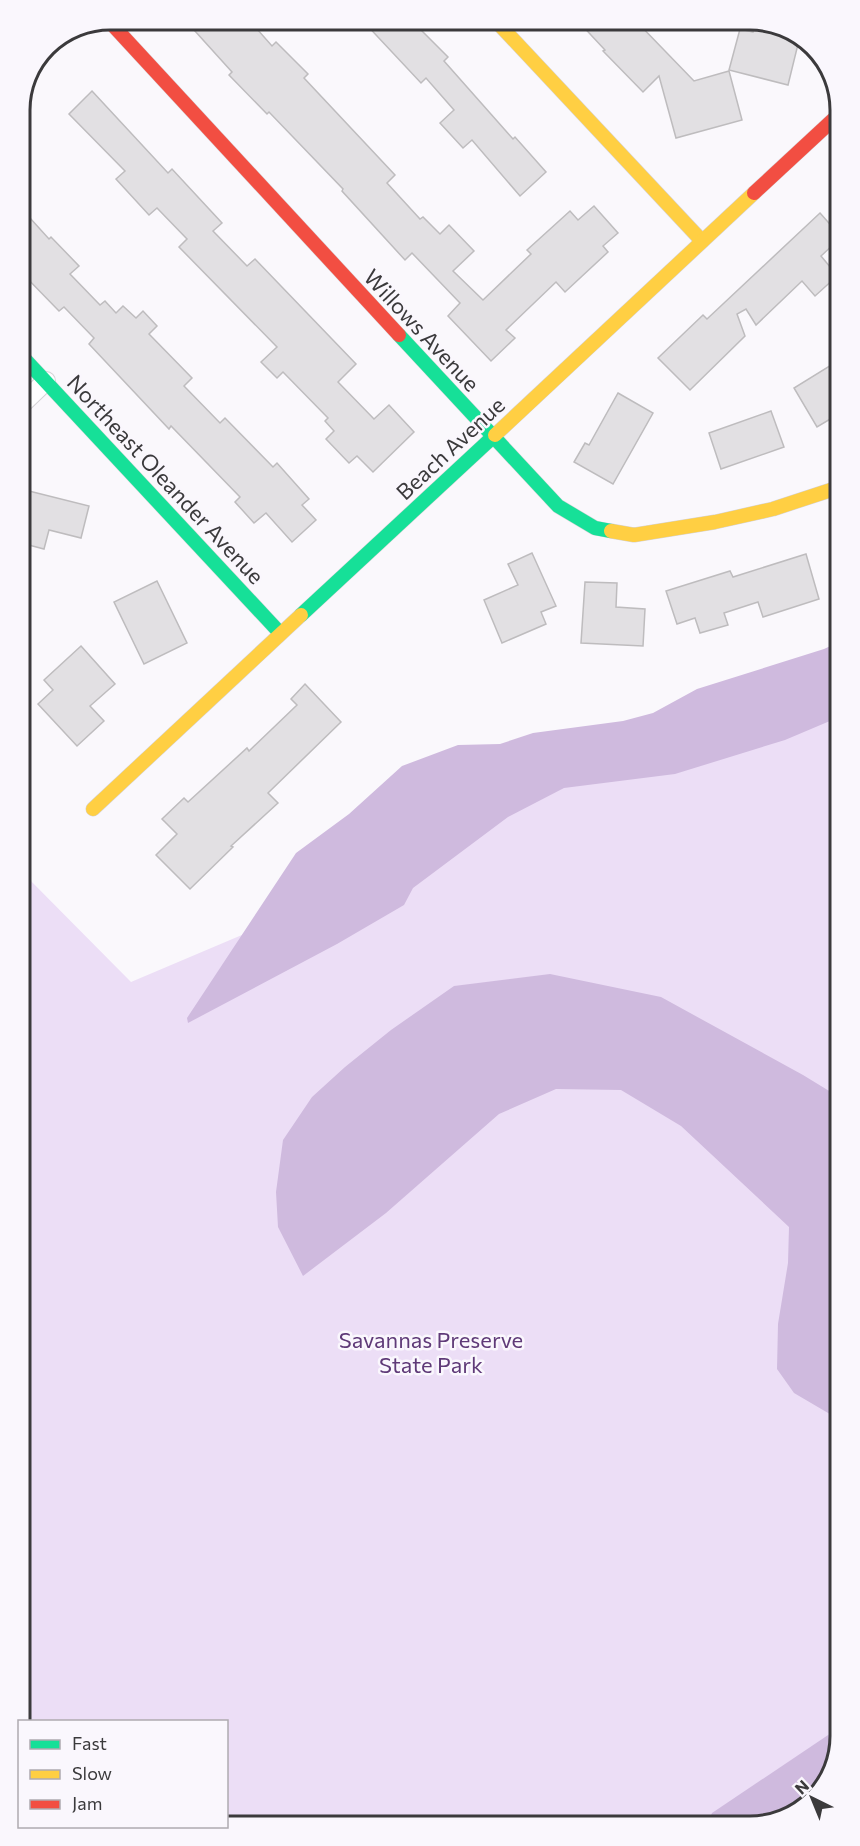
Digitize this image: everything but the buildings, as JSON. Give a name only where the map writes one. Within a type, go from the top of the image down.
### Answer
[{"type":"street","name":"Willows Avenue","points":[[117,30],[558,506],[595,528],[634,535],[715,522],[794,503],[830,490]]},
{"type":"street","points":[[504,30],[702,241]]},
{"type":"street","name":"Beach Avenue","points":[[93,809],[830,123]]},
{"type":"street","name":"Northeast Oleander Avenue","points":[[30,367],[46,381],[280,633]]},
{"type":"street","points":[[30,396],[46,381]]},
{"type":"green space","name":"Savannas Preserve State Park","points":[[830,654],[830,1736],[823,1768],[782,1768],[782,1809],[750,1816],[228,1816],[228,1720],[30,1720],[30,880],[131,982],[277,920]]},
{"type":"shaded area","points":[[830,646],[830,721],[785,740],[675,774],[564,788],[508,817],[413,888],[404,905],[337,944],[188,1023],[187,1018],[296,853],[349,814],[402,766],[458,745],[500,744],[533,733],[623,721],[653,713],[697,689]]},
{"type":"shaded area","points":[[550,974],[661,997],[830,1092],[830,1414],[794,1393],[777,1369],[778,1324],[788,1263],[789,1227],[681,1126],[621,1090],[556,1089],[499,1114],[386,1213],[303,1276],[278,1227],[276,1192],[283,1140],[312,1097],[345,1067],[391,1030],[454,986]]},
{"type":"shaded area","points":[[830,1734],[823,1768],[782,1768],[782,1809],[750,1816],[711,1816]]},
{"type":"traffic: fast","points":[[399,335],[558,506],[595,528],[611,531]]},
{"type":"traffic: fast","points":[[30,365],[280,633]]},
{"type":"traffic: fast","points":[[301,615],[495,435]]},
{"type":"traffic: slow","points":[[504,30],[702,241]]},
{"type":"traffic: slow","points":[[495,435],[754,193]]},
{"type":"traffic: slow","points":[[611,531],[634,535],[715,522],[773,509],[830,490]]},
{"type":"traffic: slow","points":[[93,809],[301,615]]},
{"type":"traffic: jam","points":[[117,30],[399,335]]},
{"type":"traffic: jam","points":[[754,193],[830,123]]}]
